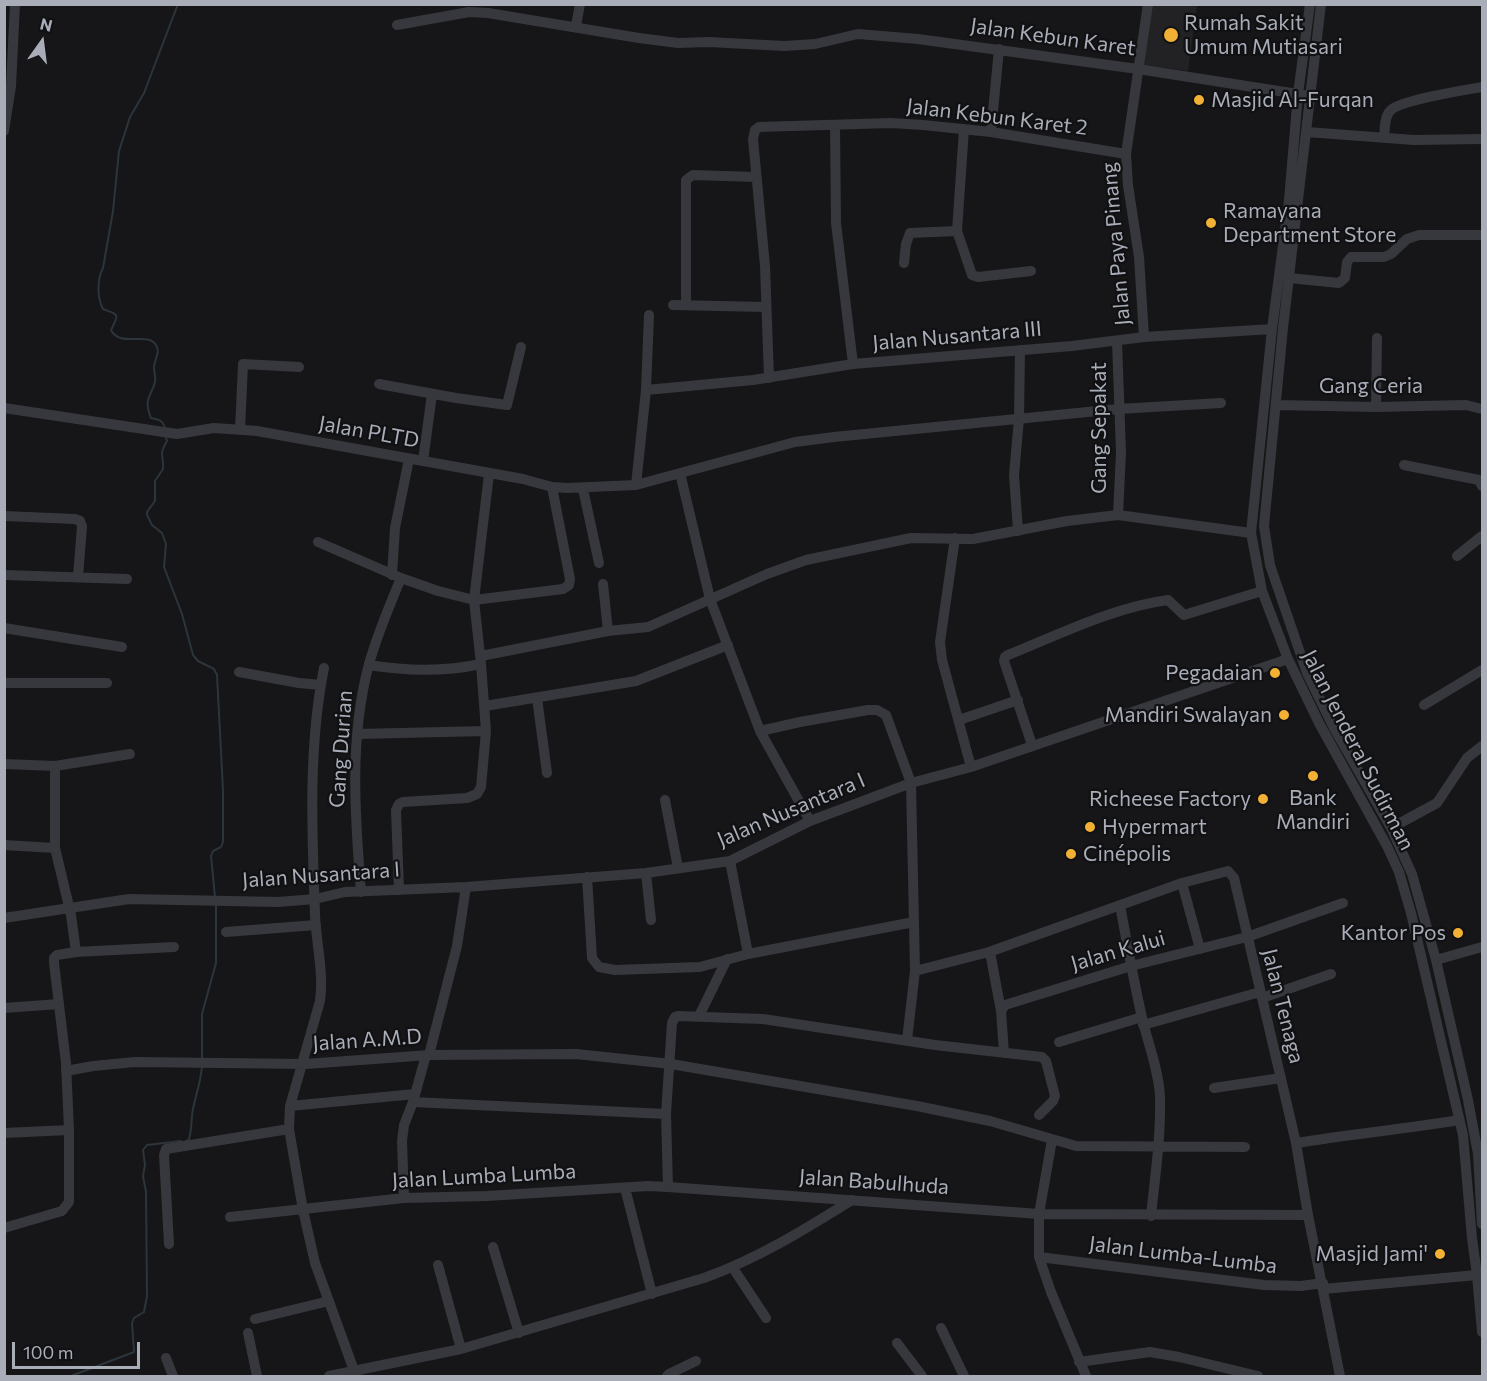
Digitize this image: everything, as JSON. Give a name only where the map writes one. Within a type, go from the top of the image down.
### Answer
[{"type":"street","points":[[4,130],[11,86],[15,4]]},
{"type":"street","points":[[576,26],[580,4]]},
{"type":"street","name":"Jalan Paya Pinang","points":[[1144,337],[1139,257],[1128,185],[1126,154],[1148,4]]},
{"type":"street","name":"Jalan Jenderal Sudirman","points":[[1310,4],[1298,94],[1289,200],[1272,329],[1271,412],[1264,526],[1270,565],[1300,654],[1319,700],[1391,828],[1412,874],[1417,912],[1466,1157],[1477,1238],[1477,1275],[1482,1332]]},
{"type":"street","name":"Jalan Jenderal Sudirman","points":[[1321,4],[1289,278],[1271,412],[1251,533],[1262,591],[1288,659],[1319,723],[1387,846],[1436,960],[1480,1154],[1482,1224]]},
{"type":"street","name":"Jalan Kebun Karet","points":[[397,25],[469,12],[576,26],[678,43],[709,42],[784,46],[815,44],[858,34],[999,49],[1310,97]]},
{"type":"street","points":[[991,132],[999,49]]},
{"type":"street","points":[[1384,137],[1387,116],[1394,108],[1423,99],[1482,87]]},
{"type":"street","name":"Jalan Kebun Karet 2","points":[[756,177],[753,139],[755,130],[764,126],[891,123],[991,132],[1126,154]]},
{"type":"street","points":[[835,125],[836,223],[853,364]]},
{"type":"street","points":[[963,129],[957,231],[974,277],[1031,271]]},
{"type":"street","points":[[1307,132],[1414,140],[1482,140]]},
{"type":"street","points":[[686,304],[686,180],[693,175],[756,177],[765,266],[769,378]]},
{"type":"street","points":[[904,262],[910,233],[957,231]]},
{"type":"street","points":[[1289,278],[1339,283],[1345,278],[1347,262],[1352,257],[1384,257],[1391,254],[1412,236],[1482,235]]},
{"type":"street","points":[[673,305],[766,307]]},
{"type":"street","points":[[636,485],[646,390],[649,315]]},
{"type":"street","name":"Jalan Nusantara III","points":[[646,390],[769,378],[853,364],[1144,337],[1272,329]]},
{"type":"street","points":[[1376,407],[1377,338]]},
{"type":"street","name":"Gang Sepakat","points":[[1118,341],[1121,453],[1118,515]]},
{"type":"street","points":[[380,384],[507,405],[521,346]]},
{"type":"street","points":[[1018,531],[1014,475],[1019,419],[1020,350]]},
{"type":"street","points":[[240,430],[243,364],[299,367]]},
{"type":"street","points":[[423,461],[432,394]]},
{"type":"street","name":"Jalan PLTD","points":[[4,408],[177,434],[214,428],[257,431],[523,479],[552,487],[583,489],[636,485],[795,442],[1119,409],[1221,403]]},
{"type":"street","name":"Gang Ceria","points":[[1271,412],[1466,405],[1482,409]]},
{"type":"street","name":"Gang Durian","points":[[361,892],[355,792],[358,734],[369,665],[397,576],[396,528],[409,459]]},
{"type":"street","points":[[1404,465],[1481,480]]},
{"type":"street","points":[[680,473],[710,599],[760,731],[810,821]]},
{"type":"street","points":[[399,890],[397,807],[403,802],[467,798],[477,794],[483,781],[485,706],[474,600],[489,474]]},
{"type":"street","points":[[318,542],[397,576],[438,591],[474,600],[554,591],[568,587],[570,579],[552,487]]},
{"type":"street","points":[[583,489],[599,563]]},
{"type":"street","points":[[369,665],[396,669],[437,669],[608,631],[648,627],[767,574],[806,560],[911,538],[973,539],[1067,520],[1118,515],[1251,533]]},
{"type":"street","points":[[4,516],[80,521],[82,526],[78,577]]},
{"type":"street","points":[[1457,556],[1482,536]]},
{"type":"street","points":[[955,538],[940,642],[942,660],[971,766]]},
{"type":"street","points":[[4,575],[127,579]]},
{"type":"street","points":[[603,584],[608,631]]},
{"type":"street","points":[[1032,745],[1004,661],[1005,657],[1080,625],[1141,606],[1168,600],[1184,615],[1262,591]]},
{"type":"street","points":[[4,628],[122,647]]},
{"type":"street","points":[[485,706],[636,681],[728,645]]},
{"type":"street","name":"Jalan Nusantara I","points":[[4,918],[129,899],[278,902],[315,899],[345,892],[466,887],[645,873],[730,861],[810,821],[910,783],[971,766],[1288,659]]},
{"type":"street","points":[[324,668],[316,730],[312,820],[316,925],[322,988],[290,1106],[289,1129],[315,1263],[355,1373]]},
{"type":"street","points":[[1424,705],[1482,670]]},
{"type":"street","points":[[239,672],[321,685]]},
{"type":"street","points":[[4,683],[106,683]]},
{"type":"street","points":[[537,698],[546,773]]},
{"type":"street","points":[[959,720],[1018,700]]},
{"type":"street","points":[[760,731],[868,710],[883,712],[910,783],[915,971],[907,1040]]},
{"type":"street","points":[[358,734],[486,731]]},
{"type":"street","points":[[1391,828],[1437,803],[1467,758],[1482,746]]},
{"type":"street","points":[[4,764],[55,766],[130,754]]},
{"type":"street","points":[[55,766],[55,848],[69,908],[75,952]]},
{"type":"street","points":[[665,800],[678,868]]},
{"type":"street","points":[[4,845],[55,848]]},
{"type":"street","points":[[730,861],[748,954]]},
{"type":"street","name":"Jalan Tenaga","points":[[1182,883],[1226,871],[1230,872],[1234,878],[1296,1143],[1340,1377]]},
{"type":"street","points":[[645,873],[651,920]]},
{"type":"street","points":[[587,877],[592,958],[596,965],[615,970],[700,967],[748,954],[914,922]]},
{"type":"street","points":[[915,971],[990,952],[1182,883],[1200,949]]},
{"type":"street","points":[[404,1198],[402,1141],[405,1125],[457,946],[466,887]]},
{"type":"street","name":"Jalan Kalui","points":[[1002,1009],[1131,966],[1247,937],[1343,903]]},
{"type":"street","points":[[1120,905],[1160,1096],[1159,1148],[1151,1216],[1308,1215]]},
{"type":"street","points":[[226,932],[316,925]]},
{"type":"street","points":[[4,1228],[58,1212],[68,1206],[69,1130],[66,1071],[54,958],[57,955],[75,952],[174,947]]},
{"type":"street","points":[[1436,960],[1482,947]]},
{"type":"street","points":[[990,952],[1002,1009],[1004,1053]]},
{"type":"street","points":[[699,1016],[726,959]]},
{"type":"street","points":[[1059,1042],[1261,995],[1331,974]]},
{"type":"street","points":[[4,1008],[59,1004]]},
{"type":"street","points":[[668,1187],[666,1114],[673,1020],[678,1016],[763,1019],[1039,1056],[1046,1061],[1055,1096],[1039,1115]]},
{"type":"street","name":"Jalan A.M.D","points":[[66,1071],[112,1063],[302,1064],[427,1055],[576,1054],[670,1064],[944,1111],[990,1121],[1076,1146],[1245,1147]]},
{"type":"street","points":[[1214,1088],[1281,1078]]},
{"type":"street","points":[[290,1106],[414,1098],[666,1114]]},
{"type":"street","points":[[1296,1143],[1412,1128],[1459,1119]]},
{"type":"street","points":[[169,1244],[164,1155],[166,1149],[289,1129]]},
{"type":"street","points":[[4,1133],[69,1130]]},
{"type":"street","points":[[1052,1140],[1040,1214],[1039,1257],[1086,1377]]},
{"type":"street","name":"Jalan Lumba Lumba","points":[[230,1217],[404,1198],[668,1187]]},
{"type":"street","name":"Jalan Babulhuda","points":[[668,1187],[1040,1214],[1151,1216]]},
{"type":"street","points":[[625,1188],[652,1294]]},
{"type":"street","points":[[329,1377],[460,1349],[652,1294],[733,1268],[790,1240],[853,1199]]},
{"type":"street","points":[[493,1247],[519,1333]]},
{"type":"street","name":"Jalan Lumba-Lumba","points":[[1039,1257],[1264,1285],[1323,1286],[1477,1275]]},
{"type":"street","points":[[438,1265],[460,1349]]},
{"type":"street","points":[[733,1268],[766,1318]]},
{"type":"street","points":[[255,1318],[329,1301]]},
{"type":"street","points":[[941,1328],[964,1377]]},
{"type":"street","points":[[248,1333],[257,1377]]},
{"type":"street","points":[[897,1343],[922,1377]]},
{"type":"street","points":[[1079,1362],[1150,1352],[1258,1376]]},
{"type":"street","points":[[166,1358],[173,1377]]},
{"type":"street","points":[[667,1377],[696,1361]]},
{"type":"shaded area","name":"Rumah Sakit Umum Mutiasari","points":[[1152,5],[1197,5],[1188,71],[1144,65]]},
{"type":"waterway","points":[[165,430],[162,422],[151,418],[148,406],[155,382],[154,368],[158,351],[156,345],[147,339],[127,339],[115,335],[111,330],[116,315],[103,309],[98,288],[113,211],[119,151],[130,117],[144,93],[178,4]]},
{"type":"waterway","points":[[165,435],[167,441],[162,452],[163,469],[155,481],[155,501],[147,515],[152,525],[162,533],[166,544],[164,567],[182,614],[193,655],[198,661],[214,669],[217,675],[223,790],[223,842],[211,856],[215,897]]},
{"type":"waterway","points":[[202,1060],[202,1014],[216,963],[216,906]]},
{"type":"waterway","points":[[186,1141],[190,1135],[202,1066]]},
{"type":"waterway","points":[[71,1376],[134,1352],[132,1323],[134,1318],[144,1312],[147,1296],[146,1192],[143,1176],[145,1165],[143,1150],[147,1145],[181,1141]]},
{"type":"place","name":"Rumah Sakit Umum Mutiasari","points":[[1171,35]]},
{"type":"place","name":"Masjid Al-Furqan","points":[[1199,100]]},
{"type":"place","name":"Ramayana Department Store","points":[[1211,223]]},
{"type":"place","name":"Pegadaian","points":[[1275,673]]},
{"type":"place","name":"Mandiri Swalayan","points":[[1284,715]]},
{"type":"place","name":"Bank Mandiri","points":[[1313,776]]},
{"type":"place","name":"Richeese Factory","points":[[1263,799]]},
{"type":"place","name":"Hypermart","points":[[1090,827]]},
{"type":"place","name":"Cinépolis","points":[[1071,854]]},
{"type":"place","name":"Kantor Pos","points":[[1458,933]]},
{"type":"place","name":"Masjid Jami'","points":[[1440,1254]]}]
